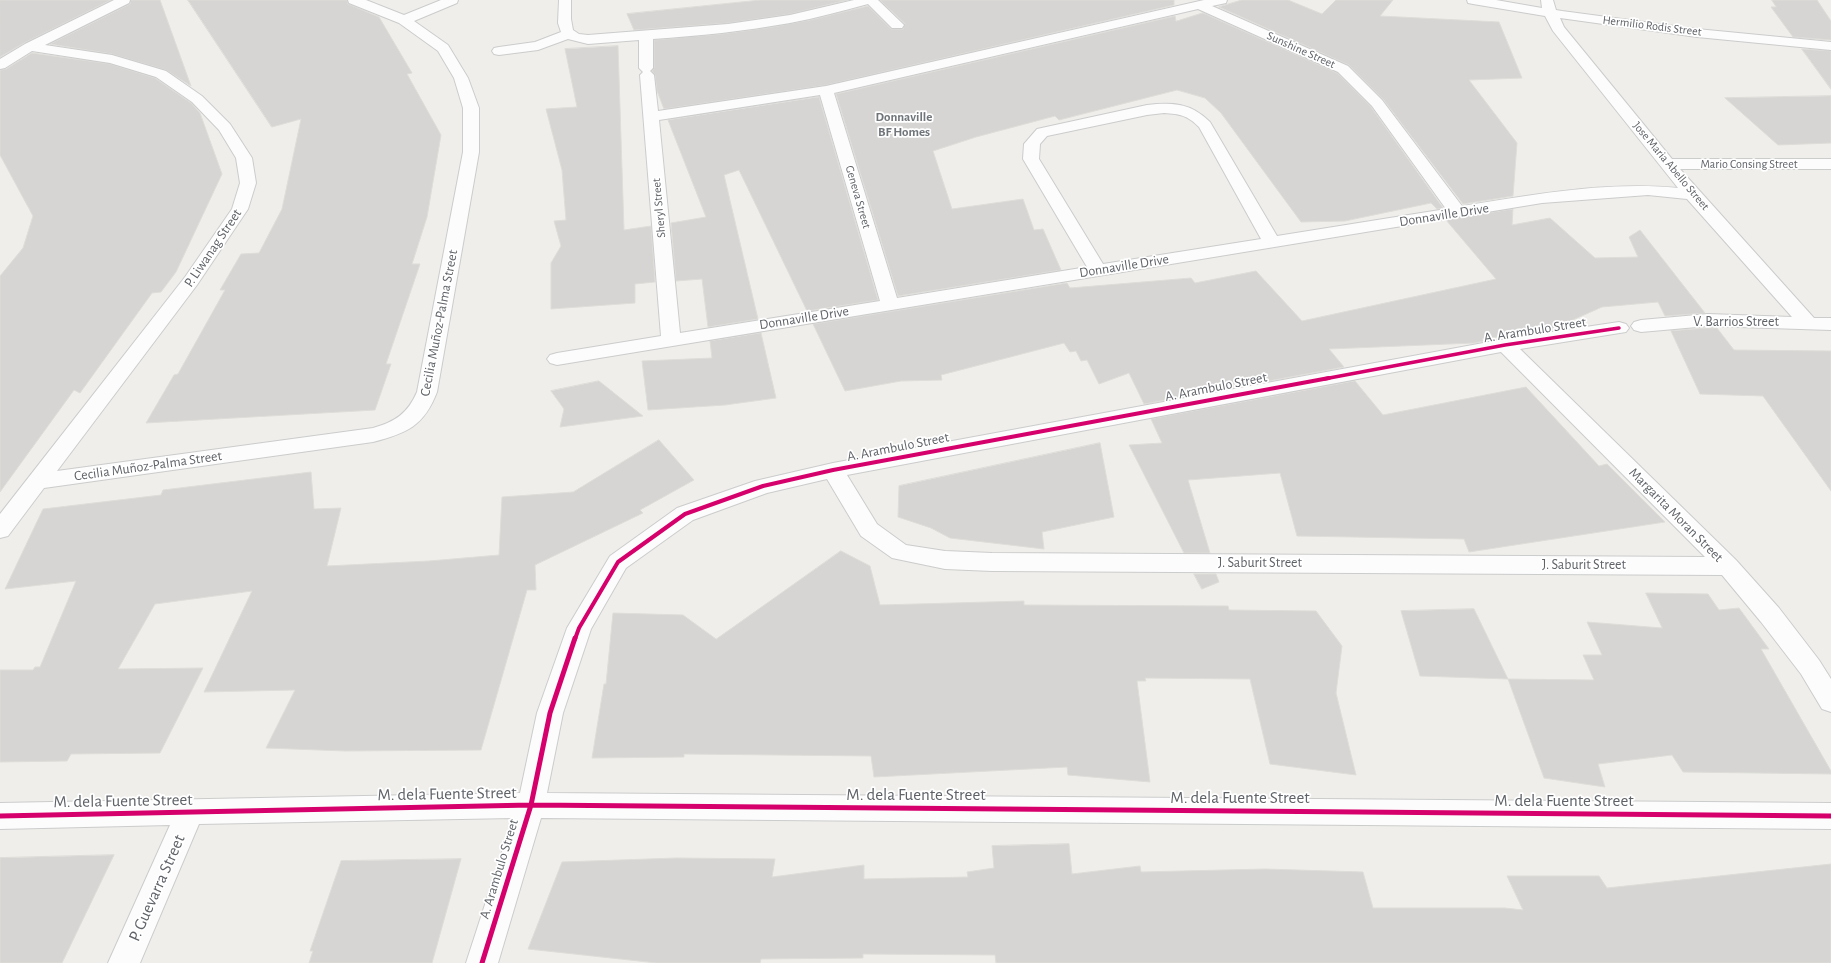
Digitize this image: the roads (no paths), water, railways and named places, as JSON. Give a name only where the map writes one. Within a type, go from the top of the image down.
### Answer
[{"type":"street","points":[[0,65],[30,47],[124,0]]},
{"type":"street","name":"Cecilia Muñoz-Palma Street","points":[[38,481],[373,435],[392,430],[413,419],[423,405],[428,392],[471,152],[471,108],[461,78],[443,48],[404,20],[354,0]]},
{"type":"street","points":[[404,20],[452,0]]},
{"type":"street","points":[[565,0],[565,28],[569,34],[577,38],[598,39],[646,36],[740,27],[791,19],[870,0],[897,25]]},
{"type":"street","points":[[650,117],[826,90],[1221,0]]},
{"type":"street","name":"Hermilio Rodis Street","points":[[1473,0],[1548,6],[1696,32],[1831,46]]},
{"type":"street","name":"Sunshine Street","points":[[1199,5],[1343,69],[1378,103],[1458,213]]},
{"type":"street","name":"Jose Maria Abello Street","points":[[1548,6],[1558,28],[1692,194],[1808,324]]},
{"type":"street","points":[[499,51],[538,46],[569,34]]},
{"type":"street","name":"Sheryl Street","points":[[646,36],[646,71],[671,340]]},
{"type":"street","name":"P. Liwanag Street","points":[[0,530],[191,281],[240,210],[248,183],[244,158],[225,127],[197,99],[161,74],[112,58],[30,47]]},
{"type":"street","name":"Geneva Street","points":[[826,90],[890,304]]},
{"type":"street","points":[[1098,270],[1031,159],[1030,149],[1034,139],[1042,132],[1147,110],[1180,109],[1195,114],[1205,125],[1272,242]]},
{"type":"street","name":"Mario Consing Street","points":[[1668,164],[1831,164]]},
{"type":"street","name":"Donnaville Drive","points":[[557,359],[1098,270],[1458,213],[1542,198],[1648,190],[1692,194]]},
{"type":"street","name":"V. Barrios Street","points":[[1641,326],[1708,320],[1831,324]]},
{"type":"street","name":"A. Arambulo Street","points":[[482,963],[530,805],[550,713],[579,628],[618,562],[685,514],[762,486],[833,470],[1505,345],[1619,328]]},
{"type":"street","name":"Margarita Moran Street","points":[[1505,345],[1728,566],[1770,615],[1810,667],[1831,700]]},
{"type":"street","name":"J. Saburit Street","points":[[833,470],[869,530],[900,552],[945,560],[1000,562],[1728,566]]},
{"type":"street","name":"M. dela Fuente Street","points":[[0,816],[530,805],[1831,816]]},
{"type":"street","name":"P. Guevarra Street","points":[[124,963],[190,812]]},
{"type":"district","name":"Donnaville BF Homes","points":[[904,124]]}]
